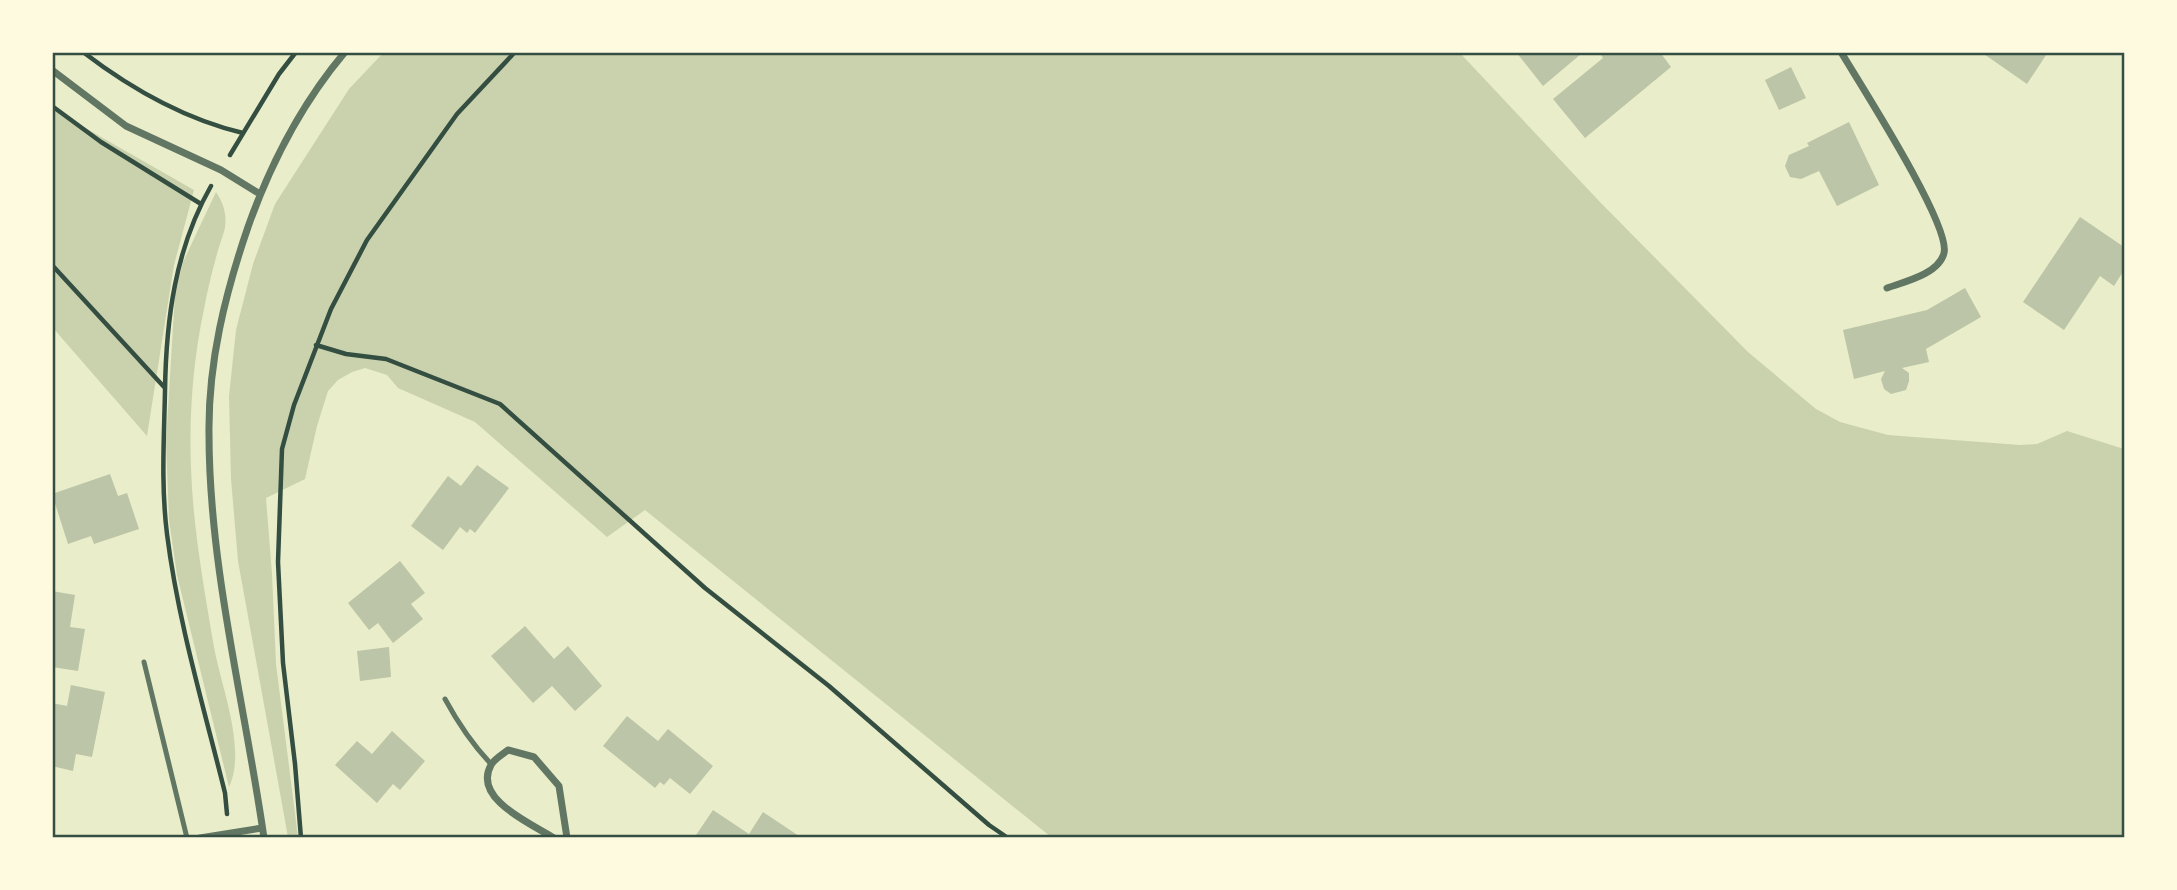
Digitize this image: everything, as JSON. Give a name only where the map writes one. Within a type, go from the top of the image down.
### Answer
[{"type":"street","points":[[264,838],[217,547],[208,433],[219,328],[235,266],[260,194],[289,134],[345,52]]},
{"type":"street","points":[[1841,52],[1929,204],[1944,241],[1945,251],[1941,261],[1934,267],[1887,288]]},
{"type":"street","points":[[52,70],[126,126],[221,170],[260,194]]},
{"type":"street","points":[[554,838],[496,801],[487,782],[491,764],[508,750],[534,757],[559,786],[567,838]]},
{"type":"street","points":[[200,838],[262,828]]},
{"type":"lane","points":[[144,662],[187,838]]},
{"type":"lane","points":[[445,699],[457,722],[491,764]]},
{"type":"path","points":[[83,52],[107,71],[185,114],[243,133]]},
{"type":"path","points":[[301,838],[283,663],[278,562],[282,449],[294,405],[316,345],[335,299],[367,240],[457,114],[515,52]]},
{"type":"path","points":[[52,106],[101,142],[201,204]]},
{"type":"path","points":[[52,265],[165,388]]},
{"type":"path","points":[[316,345],[346,354],[386,359],[500,404],[705,588],[829,686],[989,825],[1008,838]]},
{"type":"green space","points":[[383,53],[1460,53],[1599,201],[1748,352],[1816,409],[1840,422],[1888,435],[2020,445],[2037,444],[2067,431],[2124,449],[2124,837],[1051,837],[645,510],[607,537],[475,422],[398,388],[387,375],[365,368],[338,380],[328,391],[305,479],[266,498],[276,664],[298,837],[288,837],[238,561],[231,479],[229,396],[236,330],[253,264],[275,204],[349,89]]},
{"type":"green space","points":[[52,109],[194,190],[174,265],[147,436],[53,328]]},
{"type":"green space","points":[[216,192],[224,208],[225,227],[209,285],[197,348],[191,408],[191,448],[194,513],[203,580],[214,647],[234,737],[234,772],[229,787],[177,575],[169,520],[166,442],[175,294],[183,262]]},
{"type":"building","points":[[1516,52],[1580,52],[1581,54],[1543,86]]},
{"type":"building","points":[[1599,52],[1660,52],[1671,67],[1585,138],[1553,99],[1603,58]]},
{"type":"building","points":[[1981,52],[2048,52],[2027,84]]},
{"type":"building","points":[[1791,67],[1806,98],[1779,110],[1765,80]]},
{"type":"building","points":[[1849,122],[1879,185],[1837,206],[1819,171],[1801,179],[1790,177],[1785,166],[1789,155]]},
{"type":"building","points":[[2080,217],[2124,247],[2124,270],[2114,286],[2100,276],[2064,330],[2023,302]]},
{"type":"building","points":[[1965,288],[1981,317],[1926,349],[1929,362],[1902,368],[1909,373],[1906,390],[1891,394],[1884,389],[1881,379],[1885,371],[1854,379],[1843,330],[1927,310]]},
{"type":"building","points":[[477,465],[509,488],[475,533],[470,529],[467,533],[460,527],[443,550],[411,526],[448,476],[461,486]]},
{"type":"building","points":[[110,474],[118,496],[127,493],[139,529],[94,544],[91,536],[68,544],[52,494]]},
{"type":"building","points":[[400,561],[425,593],[411,604],[423,619],[393,643],[378,623],[369,630],[348,603]]},
{"type":"building","points":[[52,591],[75,595],[70,627],[85,629],[78,671],[52,667]]},
{"type":"building","points":[[525,626],[554,659],[568,646],[602,686],[575,711],[552,686],[533,703],[491,656]]},
{"type":"building","points":[[389,647],[391,677],[360,681],[357,651]]},
{"type":"building","points":[[71,685],[105,692],[92,757],[76,754],[73,771],[52,766],[52,703],[67,706]]},
{"type":"building","points":[[627,716],[658,741],[668,729],[713,766],[690,794],[670,778],[664,785],[660,782],[655,788],[603,746]]},
{"type":"building","points":[[392,731],[425,761],[400,790],[393,784],[377,803],[335,765],[357,741],[372,754]]},
{"type":"building","points":[[713,810],[749,834],[763,812],[802,838],[694,838]]}]
